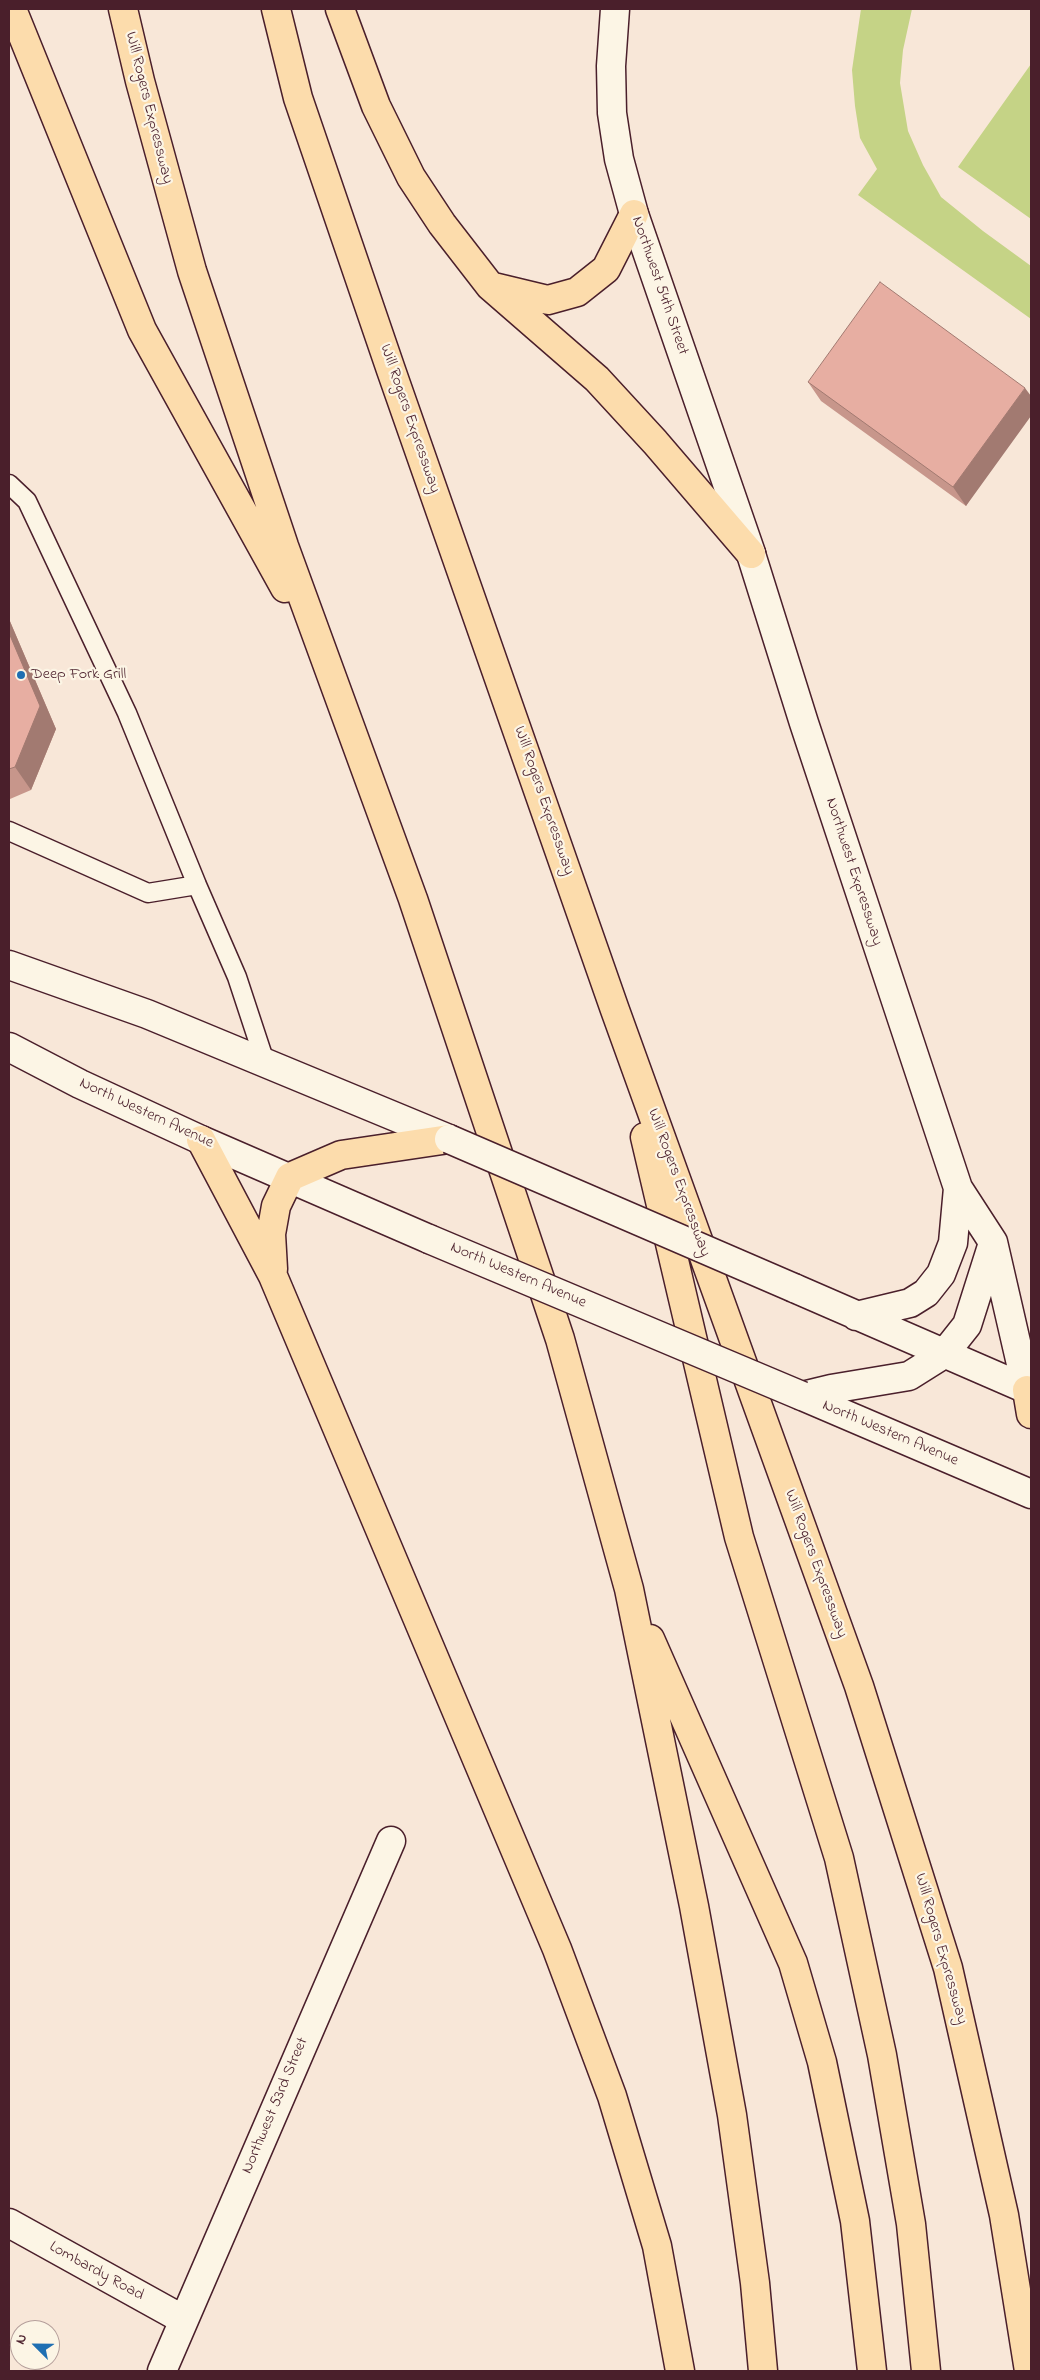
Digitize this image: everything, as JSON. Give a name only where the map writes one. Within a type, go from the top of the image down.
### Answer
[{"type":"highway","points":[[12,9],[142,330],[330,670]]},
{"type":"highway","name":"Will Rogers Expressway","points":[[123,9],[140,81],[192,270],[284,546],[413,899],[560,1339],[628,1589],[694,1906],[732,2115],[755,2283],[763,2371]]},
{"type":"highway","name":"Will Rogers Expressway","points":[[276,9],[298,98],[615,1010],[859,1686],[948,1968],[1004,2215],[1029,2371]]},
{"type":"highway","points":[[340,9],[376,106],[411,178],[442,224],[490,286],[598,380],[655,442],[751,554]]},
{"type":"highway","points":[[490,286],[548,300],[577,292],[606,269],[634,214]]},
{"type":"highway","points":[[615,1010],[739,1537],[839,1858],[882,2055],[911,2224],[926,2371]]},
{"type":"highway","points":[[273,1276],[270,1234],[276,1206],[290,1177],[341,1155],[449,1139]]},
{"type":"highway","points":[[201,1140],[273,1276],[557,1949],[609,2087],[657,2246],[680,2371]]},
{"type":"highway","points":[[628,1589],[793,1963],[822,2062],[855,2222],[872,2371]]},
{"type":"main road","name":"Northwest 54th Street","points":[[616,9],[611,66],[612,113],[619,159],[634,214],[751,554]]},
{"type":"main road","name":"Northwest Expressway","points":[[751,554],[804,724],[958,1188],[993,1242],[1030,1398]]},
{"type":"main road","points":[[9,965],[147,1014],[449,1139],[944,1354],[1030,1398]]},
{"type":"main road","name":"North Western Avenue","points":[[9,1047],[80,1084],[201,1140],[802,1396],[834,1401],[1031,1494]]},
{"type":"main road","name":"Northwest Expressway","points":[[856,1316],[910,1303],[926,1293],[941,1274],[953,1243],[958,1188]]},
{"type":"main road","points":[[834,1401],[909,1376],[944,1354],[966,1325],[993,1242]]},
{"type":"main road","name":"Northwest 53rd Street","points":[[162,2371],[391,1841]]},
{"type":"main road","name":"Lombardy Road","points":[[9,2223],[184,2320]]},
{"type":"lane","points":[[9,484],[26,501],[123,704],[237,977],[265,1062]]},
{"type":"lane","points":[[9,831],[76,859],[148,893],[197,885]]},
{"type":"green space","points":[[861,9],[912,9],[903,50],[900,83],[908,131],[923,165],[941,197],[1031,266],[1031,319],[858,195],[877,169],[860,138],[855,106],[852,70]]},
{"type":"green space","points":[[1031,64],[1031,219],[958,167]]},
{"type":"building","points":[[880,282],[1025,388],[953,487],[808,382]]},
{"type":"building","points":[[9,633],[40,706],[15,767],[9,769]]},
{"type":"place","name":"Deep Fork Grill","points":[[21,675]]}]
